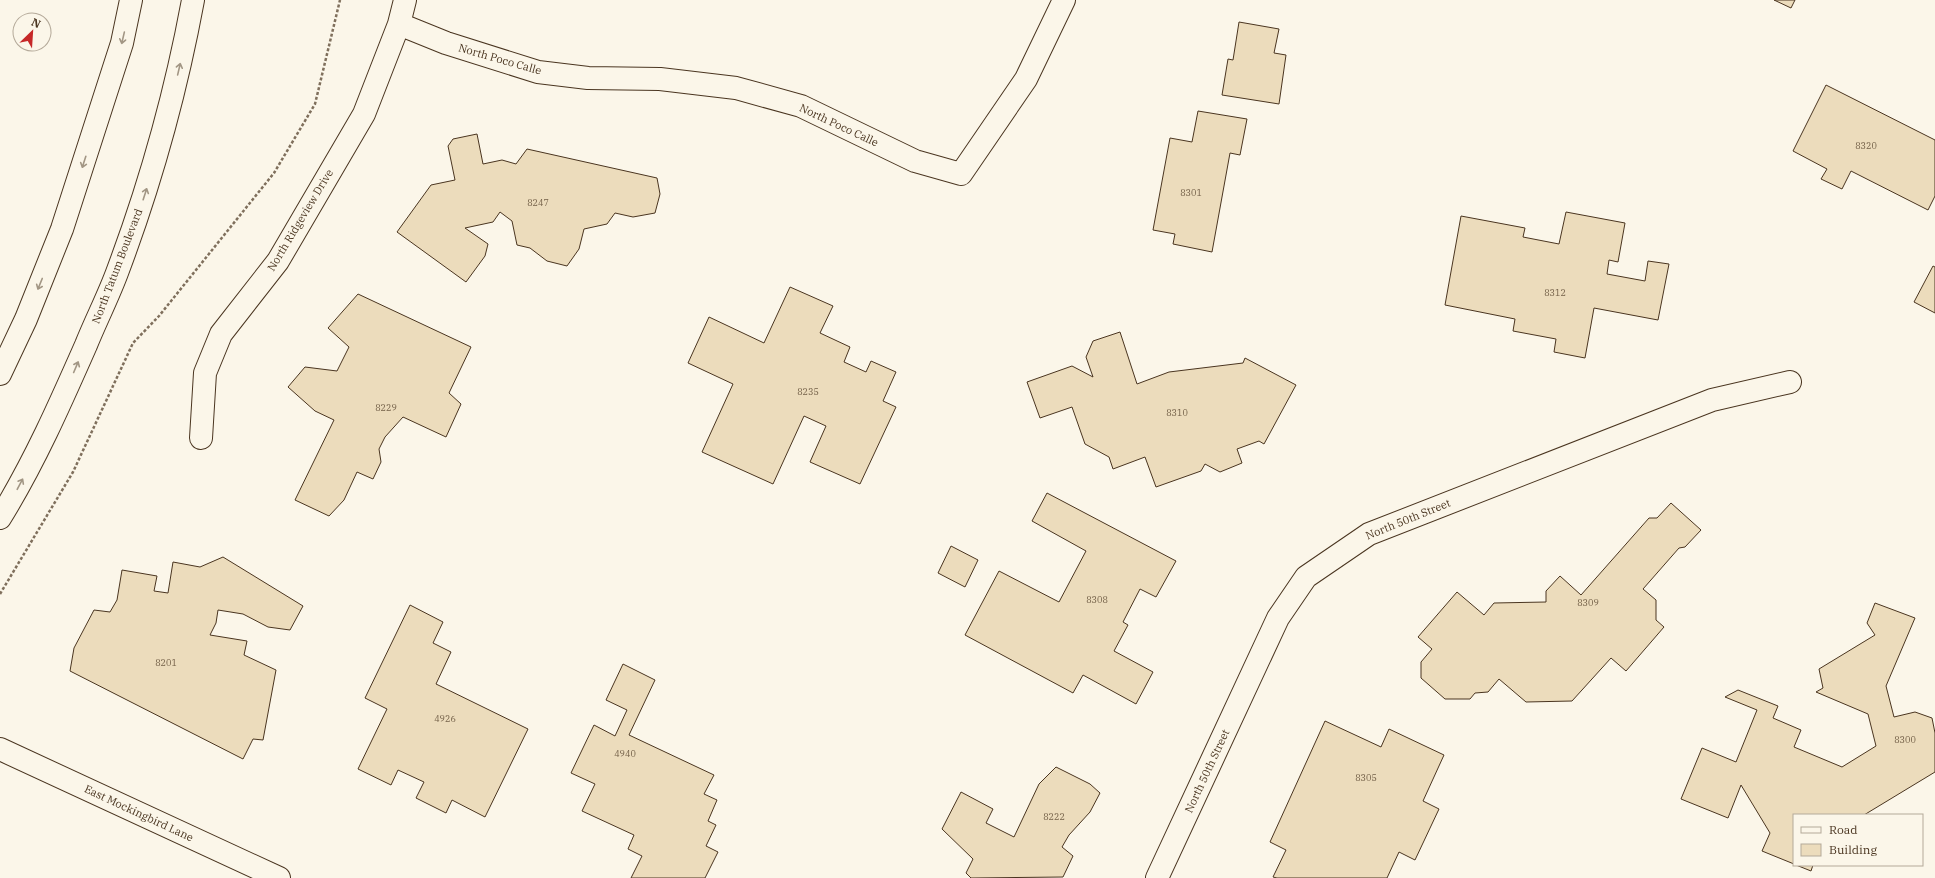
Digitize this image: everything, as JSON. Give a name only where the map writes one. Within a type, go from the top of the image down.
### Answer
[{"type":"street","points":[[0,374],[26,319],[62,229],[122,43],[131,0]]},
{"type":"street","name":"North Tatum Boulevard","points":[[0,518],[19,487],[57,413],[118,271],[167,123],[193,0]]},
{"type":"street","name":"North Ridgeview Drive","points":[[201,438],[205,373],[221,334],[278,261],[364,114],[399,24],[405,0]]},
{"type":"street","name":"North Poco Calle","points":[[399,24],[446,43],[538,72],[588,78],[660,79],[736,88],[801,106],[915,161],[961,174],[1026,79],[1064,0]]},
{"type":"street","name":"North 50th Street","points":[[1157,878],[1278,618],[1306,577],[1369,534],[1707,402],[1790,382]]},
{"type":"street","name":"East Mockingbird Lane","points":[[0,749],[278,878]]},
{"type":"path","points":[[0,594],[73,472],[133,343],[159,316],[274,173],[315,104],[340,0]]},
{"type":"building","points":[[1774,0],[1795,0],[1791,8]]},
{"type":"building","points":[[1239,22],[1279,29],[1274,53],[1286,55],[1279,104],[1222,95],[1228,59],[1233,60]]},
{"type":"building","points":[[1826,85],[1935,140],[1935,196],[1928,210],[1851,171],[1842,189],[1821,179],[1827,169],[1793,151]]},
{"type":"building","points":[[1198,111],[1247,119],[1240,155],[1230,153],[1212,252],[1173,244],[1175,234],[1153,230],[1170,138],[1192,142]]},
{"type":"building","points":[[477,134],[483,164],[502,160],[516,164],[527,149],[657,178],[660,194],[655,213],[633,217],[615,213],[607,224],[584,229],[579,249],[567,266],[547,261],[530,248],[517,245],[512,221],[500,212],[493,222],[465,228],[488,244],[485,256],[466,282],[397,232],[431,185],[455,180],[448,146],[453,139]]},
{"type":"building","points":[[1566,212],[1625,223],[1618,262],[1609,260],[1607,274],[1645,281],[1648,261],[1669,264],[1658,320],[1594,308],[1585,358],[1554,352],[1556,339],[1513,331],[1515,319],[1445,305],[1461,216],[1525,228],[1523,237],[1559,244]]},
{"type":"building","points":[[1933,266],[1935,267],[1935,313],[1914,302]]},
{"type":"building","points":[[790,287],[833,306],[820,333],[850,347],[844,362],[866,372],[871,361],[896,372],[883,401],[896,407],[860,484],[810,462],[826,426],[804,416],[773,484],[702,452],[733,384],[688,363],[709,317],[764,343]]},
{"type":"building","points":[[358,294],[471,347],[449,393],[461,404],[446,437],[403,417],[385,437],[379,449],[381,462],[373,479],[357,472],[344,500],[329,516],[295,500],[334,420],[315,411],[288,387],[305,367],[337,371],[349,347],[328,328]]},
{"type":"building","points":[[1120,332],[1137,384],[1169,372],[1243,363],[1245,358],[1296,385],[1264,444],[1259,441],[1237,449],[1242,463],[1220,472],[1205,464],[1201,471],[1156,487],[1145,457],[1113,469],[1109,457],[1085,444],[1072,407],[1040,418],[1027,382],[1072,366],[1093,377],[1086,357],[1093,341]]},
{"type":"building","points":[[1047,493],[1176,561],[1156,597],[1140,589],[1123,622],[1128,625],[1114,651],[1153,672],[1136,704],[1083,675],[1073,693],[965,635],[999,571],[1059,602],[1086,551],[1032,521]]},
{"type":"building","points":[[1671,503],[1701,530],[1685,547],[1679,548],[1643,589],[1656,600],[1656,620],[1664,627],[1626,671],[1611,658],[1572,701],[1526,702],[1499,679],[1488,692],[1475,693],[1470,699],[1445,699],[1421,678],[1421,662],[1432,649],[1418,637],[1457,592],[1484,615],[1494,603],[1546,602],[1546,591],[1560,576],[1581,595],[1649,518],[1657,518]]},
{"type":"building","points":[[951,546],[978,560],[965,587],[938,573]]},
{"type":"building","points":[[223,557],[303,606],[290,630],[268,627],[243,614],[218,610],[216,623],[210,635],[247,641],[244,655],[276,670],[263,740],[253,739],[243,759],[70,671],[74,648],[94,610],[110,612],[117,600],[122,570],[157,576],[154,591],[168,593],[173,562],[200,567]]},
{"type":"building","points":[[1875,603],[1915,618],[1886,686],[1894,717],[1915,712],[1932,718],[1935,733],[1935,772],[1866,814],[1793,814],[1793,864],[1762,851],[1770,833],[1741,785],[1728,818],[1681,799],[1702,748],[1736,762],[1757,710],[1725,697],[1738,690],[1778,706],[1773,718],[1801,730],[1794,747],[1842,767],[1876,746],[1868,714],[1816,692],[1823,688],[1819,669],[1875,635],[1867,623]]},
{"type":"building","points":[[410,605],[443,622],[433,643],[451,652],[436,684],[528,729],[485,817],[452,800],[446,813],[416,798],[424,782],[398,770],[391,785],[358,769],[387,709],[365,698]]},
{"type":"building","points":[[623,664],[655,680],[629,735],[714,775],[704,794],[717,800],[708,821],[716,825],[706,846],[718,852],[705,878],[631,878],[642,856],[628,849],[634,835],[582,811],[595,784],[571,773],[594,725],[615,736],[627,710],[606,700]]},
{"type":"building","points":[[1325,721],[1381,747],[1389,729],[1444,755],[1423,801],[1439,809],[1415,860],[1399,852],[1387,878],[1273,877],[1286,850],[1270,842]]},
{"type":"building","points":[[1056,767],[1090,784],[1100,793],[1090,812],[1069,835],[1062,847],[1073,856],[1063,877],[971,878],[966,873],[973,859],[942,829],[961,792],[993,809],[986,823],[1014,837],[1039,784]]},
{"type":"building","points":[[1798,866],[1813,866],[1811,871]]}]
